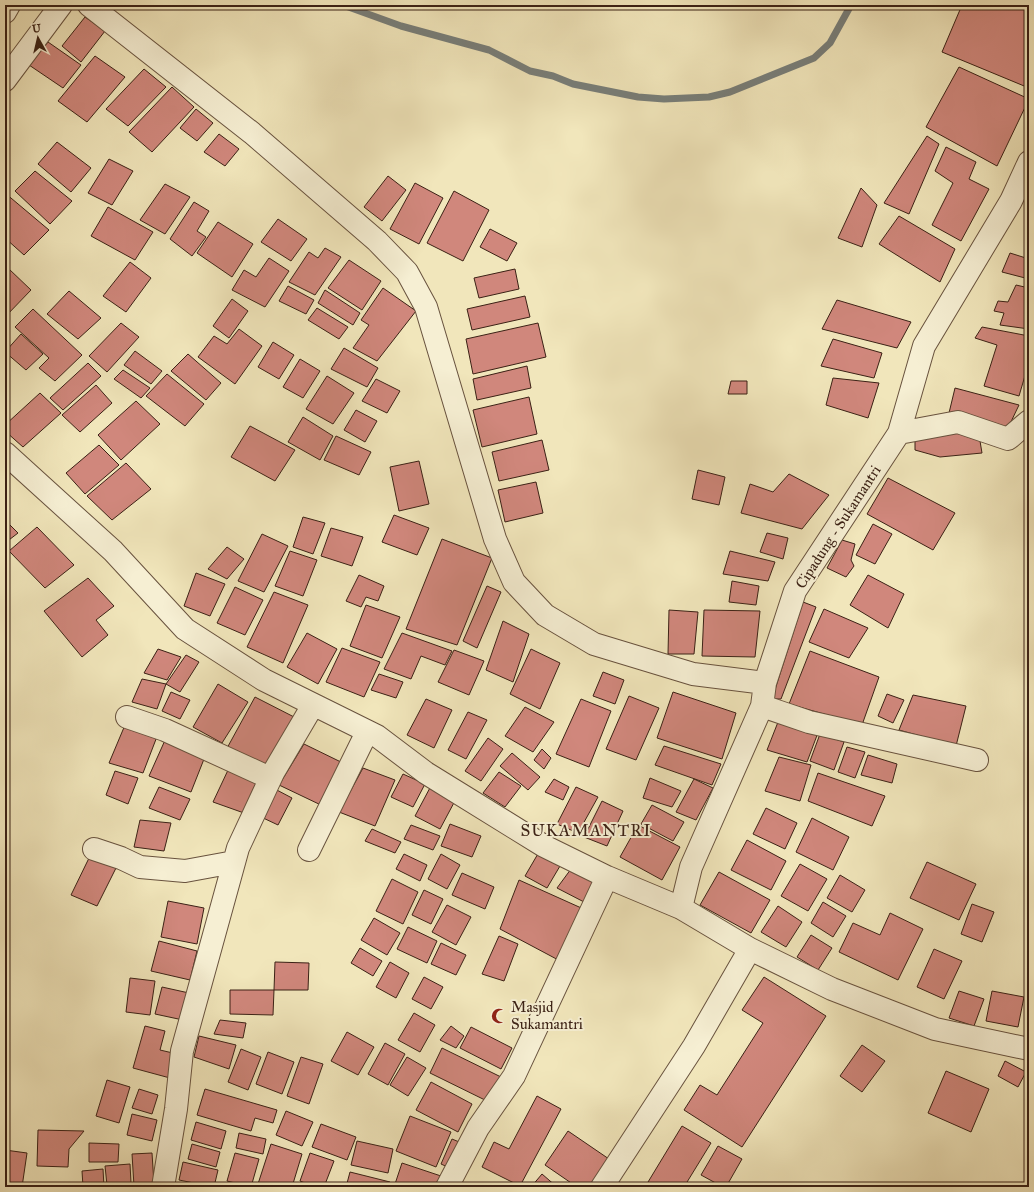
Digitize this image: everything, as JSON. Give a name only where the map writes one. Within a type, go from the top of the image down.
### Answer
[{"type":"street","points":[[5,12],[9,5]]},
{"type":"street","points":[[5,80],[60,5]]},
{"type":"street","points":[[89,5],[252,133],[377,242],[407,272],[426,307],[495,539],[514,582],[545,615],[594,644],[678,670],[693,674],[765,683]]},
{"type":"street","name":"Cipadung - Sukamantri","points":[[681,908],[690,867],[762,706],[765,683],[795,591],[899,433],[924,346],[1011,201],[1029,162]]},
{"type":"street","points":[[899,433],[958,422],[1008,439],[1029,421]]},
{"type":"street","points":[[5,452],[113,551],[185,629],[264,680],[377,736],[426,773],[544,846],[607,877],[681,908],[750,949],[832,989],[936,1029],[1029,1049]]},
{"type":"street","points":[[164,1187],[176,1109],[182,1051],[238,848],[270,778],[313,705]]},
{"type":"street","points":[[762,706],[809,722],[977,760]]},
{"type":"street","points":[[127,717],[165,730],[270,778]]},
{"type":"street","points":[[309,850],[367,732]]},
{"type":"street","points":[[94,849],[121,858],[140,867],[185,871],[234,862]]},
{"type":"street","points":[[447,1187],[478,1128],[514,1076],[607,877]]},
{"type":"street","points":[[602,1187],[694,1046],[750,949]]},
{"type":"building","points":[[962,5],[1029,5],[1029,88],[942,52]]},
{"type":"building","points":[[85,17],[105,31],[81,62],[62,46]]},
{"type":"building","points":[[48,42],[81,65],[63,88],[29,65]]},
{"type":"building","points":[[95,56],[125,77],[87,122],[58,101]]},
{"type":"building","points":[[959,67],[1029,99],[997,166],[926,127]]},
{"type":"building","points":[[144,69],[166,87],[128,126],[106,109]]},
{"type":"building","points":[[172,87],[194,107],[152,152],[129,132]]},
{"type":"building","points":[[196,109],[213,123],[197,141],[180,128]]},
{"type":"building","points":[[219,134],[239,149],[225,166],[204,152]]},
{"type":"building","points":[[927,136],[939,144],[909,214],[884,203]]},
{"type":"building","points":[[57,142],[91,168],[71,192],[38,164]]},
{"type":"building","points":[[946,147],[976,162],[969,179],[989,189],[961,241],[932,225],[953,183],[935,171]]},
{"type":"building","points":[[109,159],[133,171],[112,205],[88,193]]},
{"type":"building","points":[[35,171],[72,201],[50,224],[15,191]]},
{"type":"building","points":[[388,176],[406,190],[382,221],[364,207]]},
{"type":"building","points":[[415,183],[443,198],[419,244],[390,229]]},
{"type":"building","points":[[165,184],[190,197],[165,234],[140,220]]},
{"type":"building","points":[[861,188],[877,205],[862,247],[838,238]]},
{"type":"building","points":[[454,191],[489,210],[463,261],[427,243]]},
{"type":"building","points":[[5,193],[49,230],[24,255],[5,238]]},
{"type":"building","points":[[194,202],[209,211],[197,231],[206,237],[192,256],[170,239]]},
{"type":"building","points":[[108,207],[153,232],[135,260],[91,236]]},
{"type":"building","points":[[899,216],[955,249],[940,282],[879,244]]},
{"type":"building","points":[[278,219],[307,239],[291,261],[261,242]]},
{"type":"building","points":[[218,222],[253,244],[232,277],[197,253]]},
{"type":"building","points":[[490,229],[517,243],[507,261],[480,247]]},
{"type":"building","points":[[325,248],[341,257],[315,295],[289,282],[309,252],[318,258]]},
{"type":"building","points":[[1010,253],[1029,259],[1029,279],[1002,272]]},
{"type":"building","points":[[269,258],[289,271],[265,307],[232,290],[244,270],[256,277]]},
{"type":"building","points":[[349,260],[381,281],[362,310],[328,288]]},
{"type":"building","points":[[130,262],[151,278],[126,312],[103,296]]},
{"type":"building","points":[[9,269],[31,290],[5,317],[5,273]]},
{"type":"building","points":[[515,269],[519,289],[479,298],[474,278]]},
{"type":"building","points":[[1016,285],[1029,288],[1029,329],[1000,325],[1004,313],[994,311],[998,301],[1008,302]]},
{"type":"building","points":[[288,286],[314,300],[306,314],[279,301]]},
{"type":"building","points":[[383,288],[416,311],[377,361],[353,348],[369,325],[361,320]]},
{"type":"building","points":[[325,290],[360,313],[353,325],[318,303]]},
{"type":"building","points":[[69,291],[101,318],[78,339],[47,314]]},
{"type":"building","points":[[525,296],[530,317],[472,330],[467,309]]},
{"type":"building","points":[[232,299],[248,311],[229,338],[213,326]]},
{"type":"building","points":[[837,300],[911,322],[897,348],[822,329]]},
{"type":"building","points":[[317,308],[348,327],[339,339],[308,320]]},
{"type":"building","points":[[33,309],[82,355],[55,381],[39,368],[49,358],[15,327]]},
{"type":"building","points":[[121,323],[139,337],[107,372],[89,356]]},
{"type":"building","points":[[538,323],[546,357],[473,374],[466,339]]},
{"type":"building","points":[[982,327],[1029,336],[1029,362],[1019,396],[984,386],[997,345],[975,338]]},
{"type":"building","points":[[239,329],[262,346],[235,384],[198,357],[214,336],[227,344]]},
{"type":"building","points":[[21,334],[43,354],[26,370],[5,352]]},
{"type":"building","points":[[833,339],[882,353],[874,378],[821,366]]},
{"type":"building","points":[[273,342],[294,355],[279,379],[258,367]]},
{"type":"building","points":[[344,348],[378,368],[367,387],[331,369]]},
{"type":"building","points":[[135,351],[162,371],[151,384],[124,365]]},
{"type":"building","points":[[188,354],[221,383],[206,400],[171,371]]},
{"type":"building","points":[[300,359],[320,371],[303,398],[283,387]]},
{"type":"building","points":[[88,363],[101,376],[63,410],[50,398]]},
{"type":"building","points":[[527,366],[531,388],[477,400],[473,379]]},
{"type":"building","points":[[123,370],[150,388],[141,398],[114,379]]},
{"type":"building","points":[[167,374],[204,404],[185,426],[146,396]]},
{"type":"building","points":[[327,376],[354,393],[333,424],[306,409]]},
{"type":"building","points":[[833,378],[879,383],[868,418],[826,405]]},
{"type":"building","points":[[376,379],[400,391],[387,413],[362,401]]},
{"type":"building","points":[[731,381],[747,381],[747,394],[728,394]]},
{"type":"building","points":[[96,385],[112,403],[80,432],[62,415]]},
{"type":"building","points":[[955,388],[1019,405],[1008,428],[949,413]]},
{"type":"building","points":[[40,393],[61,413],[23,447],[5,431],[5,425]]},
{"type":"building","points":[[529,397],[537,434],[482,447],[473,410]]},
{"type":"building","points":[[136,401],[160,424],[121,460],[98,435]]},
{"type":"building","points":[[356,410],[377,421],[365,442],[344,430]]},
{"type":"building","points":[[303,417],[333,436],[320,460],[288,442]]},
{"type":"building","points":[[250,426],[295,450],[275,481],[231,457]]},
{"type":"building","points":[[950,433],[979,435],[982,453],[940,457],[915,450],[915,436]]},
{"type":"building","points":[[336,436],[371,452],[359,475],[324,460]]},
{"type":"building","points":[[542,440],[549,470],[499,481],[492,452]]},
{"type":"building","points":[[99,445],[119,465],[85,494],[66,473]]},
{"type":"building","points":[[419,461],[429,504],[399,511],[390,467]]},
{"type":"building","points":[[126,463],[151,489],[112,520],[87,496]]},
{"type":"building","points":[[698,470],[725,477],[719,505],[692,499]]},
{"type":"building","points":[[789,474],[829,495],[802,529],[741,513],[750,484],[773,492]]},
{"type":"building","points":[[888,478],[955,513],[933,550],[867,514]]},
{"type":"building","points":[[536,482],[543,513],[505,522],[498,490]]},
{"type":"building","points":[[394,515],[429,528],[417,555],[382,542]]},
{"type":"building","points":[[303,517],[325,523],[313,554],[293,547]]},
{"type":"building","points":[[5,520],[18,533],[5,543]]},
{"type":"building","points":[[873,524],[892,534],[875,564],[856,555]]},
{"type":"building","points":[[37,527],[74,565],[45,588],[9,551]]},
{"type":"building","points":[[331,528],[363,537],[352,566],[321,556]]},
{"type":"building","points":[[767,533],[788,538],[783,559],[760,552]]},
{"type":"building","points":[[262,534],[288,546],[264,592],[238,581]]},
{"type":"building","points":[[442,539],[492,558],[457,645],[406,629]]},
{"type":"building","points":[[842,540],[855,544],[851,560],[854,566],[846,577],[827,568]]},
{"type":"building","points":[[227,547],[244,559],[227,579],[208,569]]},
{"type":"building","points":[[290,551],[317,560],[303,596],[275,586]]},
{"type":"building","points":[[730,551],[775,562],[768,581],[723,574]]},
{"type":"building","points":[[196,573],[225,584],[210,616],[184,606]]},
{"type":"building","points":[[359,575],[384,586],[378,601],[366,597],[361,607],[346,601]]},
{"type":"building","points":[[868,575],[904,594],[888,628],[850,605]]},
{"type":"building","points":[[88,578],[114,606],[96,620],[108,635],[82,657],[44,611]]},
{"type":"building","points":[[732,581],[759,586],[756,605],[729,602]]},
{"type":"building","points":[[487,586],[501,592],[477,648],[463,641]]},
{"type":"building","points":[[235,587],[263,600],[245,635],[217,623]]},
{"type":"building","points":[[274,592],[308,605],[283,663],[247,647]]},
{"type":"building","points":[[803,602],[816,607],[781,699],[772,699]]},
{"type":"building","points":[[366,605],[400,617],[382,658],[350,646]]},
{"type":"building","points":[[824,609],[868,628],[849,658],[809,642]]},
{"type":"building","points":[[669,610],[698,612],[694,654],[668,654]]},
{"type":"building","points":[[704,610],[760,611],[755,657],[702,656]]},
{"type":"building","points":[[503,621],[529,634],[513,682],[486,670]]},
{"type":"building","points":[[307,633],[337,649],[318,684],[287,667]]},
{"type":"building","points":[[402,633],[452,651],[445,665],[421,656],[411,679],[384,669]]},
{"type":"building","points":[[342,648],[380,662],[364,697],[326,682]]},
{"type":"building","points":[[158,649],[181,657],[167,680],[144,673]]},
{"type":"building","points":[[531,649],[560,663],[540,709],[510,694]]},
{"type":"building","points":[[454,650],[484,661],[469,695],[438,682]]},
{"type":"building","points":[[810,651],[879,677],[862,725],[789,704]]},
{"type":"building","points":[[186,655],[199,662],[180,692],[166,684]]},
{"type":"building","points":[[603,672],[624,680],[615,704],[593,696]]},
{"type":"building","points":[[379,674],[403,682],[396,698],[371,690]]},
{"type":"building","points":[[142,679],[166,684],[157,709],[132,702]]},
{"type":"building","points":[[218,684],[248,702],[222,743],[193,727]]},
{"type":"building","points":[[171,692],[190,700],[180,719],[162,711]]},
{"type":"building","points":[[673,692],[736,713],[722,759],[657,738]]},
{"type":"building","points":[[887,694],[904,700],[893,723],[878,716]]},
{"type":"building","points":[[913,695],[966,706],[956,746],[899,730]]},
{"type":"building","points":[[629,696],[659,708],[636,760],[606,749]]},
{"type":"building","points":[[255,697],[298,719],[269,770],[226,750]]},
{"type":"building","points":[[426,699],[452,710],[434,748],[407,735]]},
{"type":"building","points":[[581,699],[611,711],[589,767],[556,754]]},
{"type":"building","points":[[525,707],[554,722],[533,752],[505,736]]},
{"type":"building","points":[[468,712],[487,720],[466,759],[448,750]]},
{"type":"building","points":[[780,717],[819,730],[807,762],[767,750]]},
{"type":"building","points":[[125,725],[158,734],[143,773],[109,763]]},
{"type":"building","points":[[820,734],[844,742],[834,770],[810,761]]},
{"type":"building","points":[[166,738],[206,754],[191,792],[149,776]]},
{"type":"building","points":[[488,738],[503,749],[481,781],[465,771]]},
{"type":"building","points":[[304,744],[345,764],[323,806],[279,785]]},
{"type":"building","points":[[664,746],[721,764],[712,785],[655,765]]},
{"type":"building","points":[[847,747],[865,752],[855,778],[838,772]]},
{"type":"building","points":[[542,749],[551,758],[544,769],[534,760]]},
{"type":"building","points":[[512,753],[540,777],[528,790],[500,766]]},
{"type":"building","points":[[868,755],[897,764],[892,783],[861,775]]},
{"type":"building","points":[[779,757],[811,765],[800,801],[765,791]]},
{"type":"building","points":[[229,768],[258,779],[244,813],[213,802]]},
{"type":"building","points":[[363,768],[395,780],[375,826],[339,812]]},
{"type":"building","points":[[115,771],[138,778],[128,804],[106,795]]},
{"type":"building","points":[[499,772],[521,786],[505,807],[483,793]]},
{"type":"building","points":[[818,773],[885,796],[872,826],[808,801]]},
{"type":"building","points":[[403,774],[425,784],[413,807],[391,797]]},
{"type":"building","points":[[650,778],[681,791],[672,807],[643,798]]},
{"type":"building","points":[[554,779],[569,787],[563,800],[545,792]]},
{"type":"building","points":[[694,779],[713,788],[696,820],[676,812]]},
{"type":"building","points":[[432,784],[457,797],[440,829],[415,816]]},
{"type":"building","points":[[159,787],[190,799],[180,820],[149,808]]},
{"type":"building","points":[[576,787],[598,797],[578,833],[557,824]]},
{"type":"building","points":[[273,788],[292,798],[278,825],[259,816]]},
{"type":"building","points":[[602,801],[623,811],[607,846],[584,837]]},
{"type":"building","points":[[652,805],[684,822],[673,841],[641,824]]},
{"type":"building","points":[[766,808],[797,823],[785,849],[753,834]]},
{"type":"building","points":[[812,818],[849,837],[833,870],[796,852]]},
{"type":"building","points":[[140,820],[171,823],[164,851],[134,847]]},
{"type":"building","points":[[450,824],[481,836],[472,857],[441,846]]},
{"type":"building","points":[[411,825],[440,836],[433,850],[404,839]]},
{"type":"building","points":[[638,825],[680,847],[662,880],[620,857]]},
{"type":"building","points":[[372,829],[401,842],[395,853],[365,841]]},
{"type":"building","points":[[747,840],[786,861],[771,890],[731,870]]},
{"type":"building","points":[[539,852],[560,866],[547,888],[525,876]]},
{"type":"building","points":[[404,854],[427,865],[420,881],[396,869]]},
{"type":"building","points":[[441,854],[460,865],[447,889],[428,879]]},
{"type":"building","points":[[90,856],[116,868],[97,906],[71,895]]},
{"type":"building","points":[[927,862],[976,884],[959,920],[910,898]]},
{"type":"building","points":[[800,864],[827,879],[808,911],[781,896]]},
{"type":"building","points":[[571,869],[598,882],[586,903],[557,888]]},
{"type":"building","points":[[719,872],[770,900],[751,933],[700,905]]},
{"type":"building","points":[[462,873],[494,887],[485,909],[452,895]]},
{"type":"building","points":[[840,875],[865,890],[852,912],[827,898]]},
{"type":"building","points":[[392,879],[418,892],[403,924],[376,911]]},
{"type":"building","points":[[519,880],[588,911],[564,963],[500,929]]},
{"type":"building","points":[[424,890],[443,899],[431,924],[412,915]]},
{"type":"building","points":[[168,901],[204,908],[197,944],[161,937]]},
{"type":"building","points":[[1029,901],[1029,915],[1025,913]]},
{"type":"building","points":[[823,902],[846,916],[833,937],[811,923]]},
{"type":"building","points":[[972,904],[994,912],[982,942],[961,934]]},
{"type":"building","points":[[447,905],[471,917],[456,945],[432,932]]},
{"type":"building","points":[[778,906],[802,922],[786,947],[761,932]]},
{"type":"building","points":[[890,913],[923,929],[898,980],[839,952],[853,923],[880,935]]},
{"type":"building","points":[[374,918],[400,933],[387,955],[361,940]]},
{"type":"building","points":[[408,927],[437,941],[427,963],[397,949]]},
{"type":"building","points":[[811,935],[832,948],[818,970],[797,957]]},
{"type":"building","points":[[499,936],[518,944],[504,981],[482,974]]},
{"type":"building","points":[[159,941],[197,951],[190,980],[151,971]]},
{"type":"building","points":[[441,943],[466,955],[456,975],[431,964]]},
{"type":"building","points":[[360,948],[382,961],[373,976],[351,963]]},
{"type":"building","points":[[934,949],[962,961],[944,999],[917,987]]},
{"type":"building","points":[[275,962],[309,963],[308,990],[274,990]]},
{"type":"building","points":[[390,962],[409,973],[396,998],[376,987]]},
{"type":"building","points":[[424,977],[443,987],[431,1009],[412,999]]},
{"type":"building","points":[[764,977],[826,1016],[742,1147],[684,1110],[700,1085],[717,1095],[763,1023],[742,1010]]},
{"type":"building","points":[[130,978],[155,981],[150,1015],[126,1012]]},
{"type":"building","points":[[162,987],[189,993],[183,1020],[155,1014]]},
{"type":"building","points":[[230,990],[274,990],[273,1015],[230,1014]]},
{"type":"building","points":[[959,991],[984,999],[974,1026],[949,1018]]},
{"type":"building","points":[[992,991],[1024,997],[1018,1027],[986,1021]]},
{"type":"building","points":[[414,1013],[435,1025],[420,1052],[398,1040]]},
{"type":"building","points":[[220,1020],[246,1023],[243,1038],[214,1034]]},
{"type":"building","points":[[145,1026],[165,1031],[160,1050],[177,1054],[170,1078],[133,1068]]},
{"type":"building","points":[[451,1026],[464,1036],[456,1048],[440,1040]]},
{"type":"building","points":[[471,1027],[512,1048],[501,1069],[460,1048]]},
{"type":"building","points":[[347,1032],[374,1047],[358,1075],[331,1061]]},
{"type":"building","points":[[199,1036],[236,1045],[229,1069],[194,1057]]},
{"type":"building","points":[[385,1043],[405,1054],[388,1085],[368,1074]]},
{"type":"building","points":[[862,1045],[885,1061],[862,1092],[840,1076]]},
{"type":"building","points":[[442,1048],[501,1077],[489,1102],[430,1073]]},
{"type":"building","points":[[241,1049],[261,1057],[248,1090],[228,1082]]},
{"type":"building","points":[[268,1052],[294,1062],[282,1094],[256,1084]]},
{"type":"building","points":[[301,1057],[323,1064],[309,1104],[287,1096]]},
{"type":"building","points":[[407,1057],[426,1068],[408,1096],[390,1085]]},
{"type":"building","points":[[1005,1061],[1026,1072],[1018,1087],[998,1076]]},
{"type":"building","points":[[946,1071],[989,1089],[971,1132],[928,1113]]},
{"type":"building","points":[[107,1080],[130,1087],[119,1123],[96,1116]]},
{"type":"building","points":[[431,1082],[472,1104],[458,1132],[416,1110]]},
{"type":"building","points":[[139,1089],[158,1095],[152,1114],[132,1108]]},
{"type":"building","points":[[205,1089],[277,1110],[273,1123],[255,1118],[251,1131],[197,1115]]},
{"type":"building","points":[[537,1096],[561,1109],[520,1186],[482,1167],[494,1142],[509,1149]]},
{"type":"building","points":[[286,1111],[313,1122],[302,1146],[276,1135]]},
{"type":"building","points":[[132,1114],[157,1120],[152,1141],[127,1135]]},
{"type":"building","points":[[410,1116],[451,1132],[436,1167],[396,1151]]},
{"type":"building","points":[[196,1122],[226,1131],[221,1149],[191,1140]]},
{"type":"building","points":[[321,1124],[356,1137],[347,1160],[312,1147]]},
{"type":"building","points":[[682,1126],[711,1143],[684,1187],[645,1187]]},
{"type":"building","points":[[38,1130],[84,1131],[69,1149],[68,1167],[37,1166]]},
{"type":"building","points":[[568,1131],[609,1159],[590,1187],[577,1187],[545,1165]]},
{"type":"building","points":[[239,1133],[266,1139],[263,1154],[236,1148]]},
{"type":"building","points":[[452,1139],[464,1144],[452,1169],[441,1164]]},
{"type":"building","points":[[357,1141],[393,1149],[388,1173],[351,1165]]},
{"type":"building","points":[[89,1143],[119,1144],[118,1162],[89,1162]]},
{"type":"building","points":[[192,1144],[220,1152],[216,1167],[188,1159]]},
{"type":"building","points":[[271,1144],[302,1154],[292,1187],[257,1187]]},
{"type":"building","points":[[718,1146],[742,1159],[726,1187],[723,1187],[701,1175]]},
{"type":"building","points":[[5,1150],[27,1153],[22,1187],[5,1187]]},
{"type":"building","points":[[152,1153],[154,1184],[134,1186],[132,1154]]},
{"type":"building","points":[[235,1153],[259,1159],[251,1187],[227,1181]]},
{"type":"building","points":[[310,1153],[334,1161],[324,1187],[315,1187],[300,1181]]},
{"type":"building","points":[[183,1162],[218,1170],[214,1187],[179,1180]]},
{"type":"building","points":[[402,1163],[441,1176],[437,1187],[394,1187]]},
{"type":"building","points":[[130,1164],[131,1183],[107,1185],[105,1166]]},
{"type":"building","points":[[103,1169],[104,1187],[83,1187],[82,1171]]},
{"type":"building","points":[[350,1172],[390,1182],[388,1187],[346,1187]]},
{"type":"building","points":[[542,1174],[557,1187],[531,1187]]},
{"type":"waterway","points":[[343,5],[401,26],[489,50],[530,71],[553,76],[573,84],[638,97],[664,99],[709,97],[730,92],[814,58],[830,43],[851,5]]},
{"type":"place","name":"Masjid Sukamantri","points":[[499,1016]]},
{"type":"district","name":"SUKAMANTRI","points":[[586,830]]}]
